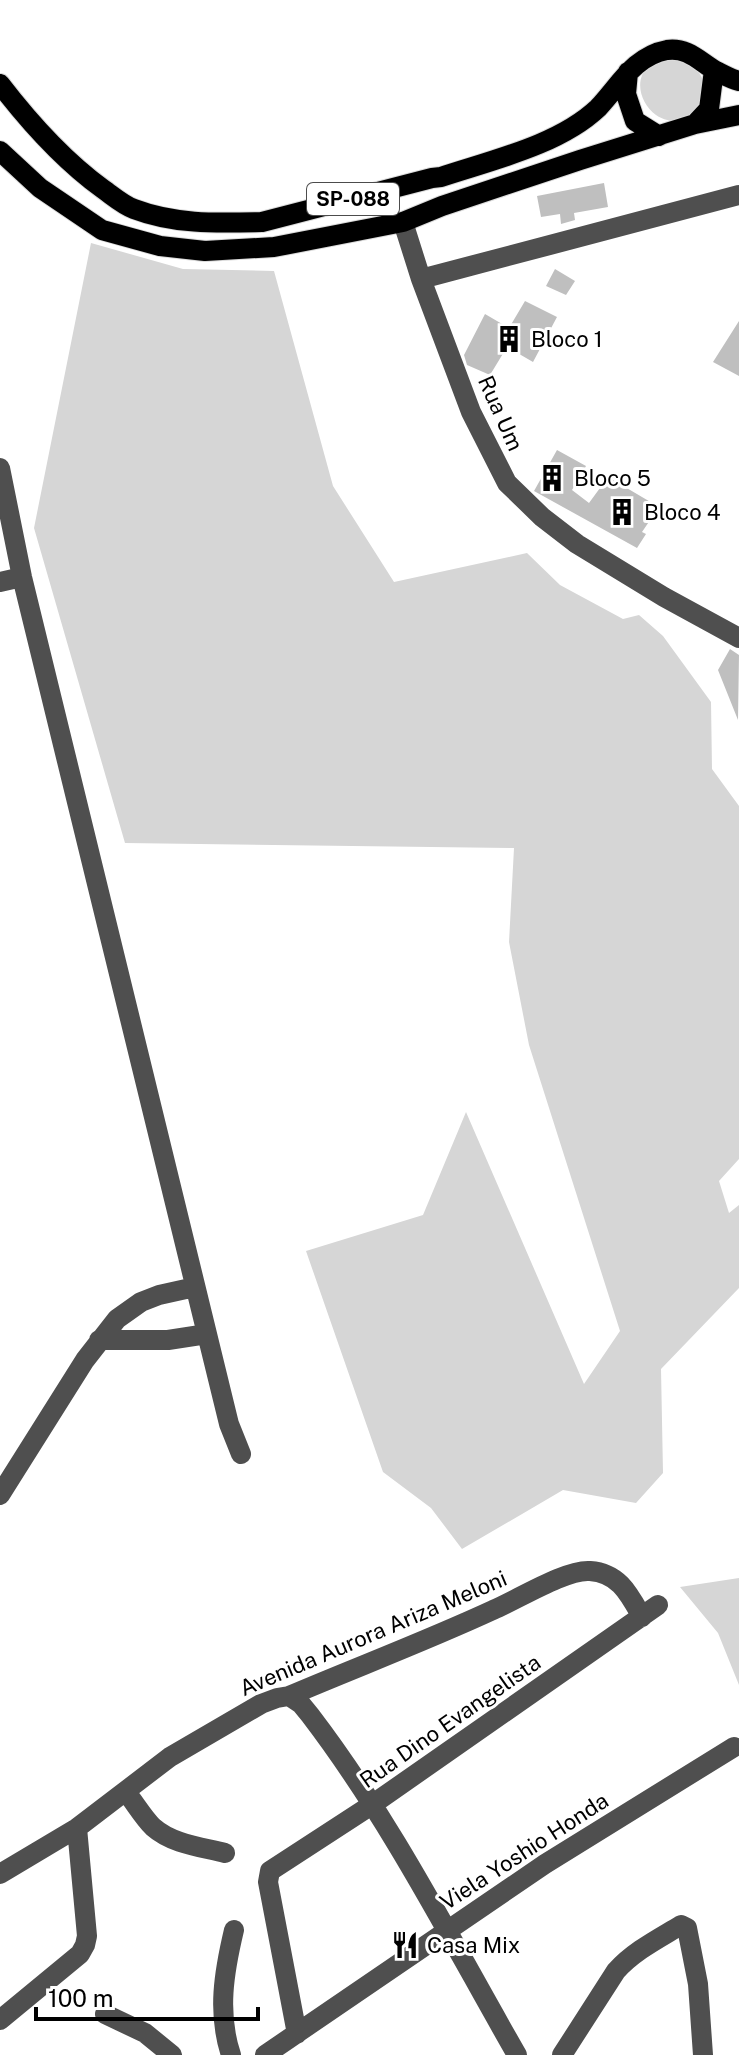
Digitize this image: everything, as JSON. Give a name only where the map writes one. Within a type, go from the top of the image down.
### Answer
[{"type":"main road","name":"SP-088","points":[[0,84],[74,167],[131,208],[159,217],[191,222],[234,223],[262,222],[441,177],[544,142],[569,131],[587,117],[638,63],[668,50],[693,54],[714,70],[739,81]]},
{"type":"main road","points":[[695,124],[709,109],[714,70]]},
{"type":"main road","points":[[628,72],[626,94],[635,121],[659,136]]},
{"type":"main road","name":"SP-088","points":[[0,151],[40,188],[102,230],[160,246],[205,251],[274,247],[403,222],[580,160],[695,124],[739,115]]},
{"type":"street","points":[[421,279],[739,195]]},
{"type":"street","name":"Rua Um","points":[[403,222],[471,412],[507,483],[542,517],[577,544],[739,638]]},
{"type":"street","points":[[0,468],[22,577],[195,1287],[229,1424],[241,1454]]},
{"type":"street","points":[[0,582],[22,577]]},
{"type":"street","points":[[0,1495],[99,1340],[117,1319],[141,1302],[195,1287]]},
{"type":"street","points":[[99,1340],[168,1340],[207,1334]]},
{"type":"street","name":"Avenida Aurora Ariza Meloni","points":[[0,1874],[77,1828],[170,1757],[261,1704],[289,1696],[492,1611],[571,1574],[587,1570],[614,1578],[650,1611]]},
{"type":"street","name":"Rua Dino Evangelista","points":[[297,2034],[268,1874],[650,1611]]},
{"type":"street","points":[[289,1696],[310,1715],[373,1804],[517,2055]]},
{"type":"street","name":"Viela Yoshio Honda","points":[[265,2055],[545,1864],[734,1747]]},
{"type":"street","points":[[126,1792],[150,1824],[164,1834],[179,1842],[225,1853]]},
{"type":"street","points":[[0,2020],[69,1965],[85,1945],[87,1936],[77,1828]]},
{"type":"street","points":[[565,2054],[616,1971],[637,1952],[681,1925],[687,1928],[698,1984],[703,2055]]},
{"type":"street","points":[[231,2055],[225,2029],[223,1991],[234,1930]]},
{"type":"street","points":[[105,2014],[145,2033],[172,2055]]},
{"type":"shaded area","points":[[681,57],[700,74],[703,91],[699,109],[680,122],[661,118],[650,110],[640,84],[645,70],[653,63]]},
{"type":"shaded area","points":[[91,243],[183,269],[274,271],[333,486],[394,582],[527,553],[560,585],[623,619],[639,615],[663,636],[711,702],[712,769],[739,806],[739,1159],[719,1181],[729,1213],[739,1205],[739,1288],[661,1369],[663,1473],[636,1503],[563,1490],[462,1549],[431,1508],[383,1472],[306,1251],[423,1215],[466,1112],[584,1384],[620,1331],[529,1045],[509,942],[514,848],[125,843],[34,528]]},
{"type":"shaded area","points":[[739,1578],[739,1685],[718,1633],[680,1587]]},
{"type":"building","points":[[604,183],[608,207],[574,213],[575,220],[561,224],[560,214],[541,217],[537,196]]},
{"type":"building","points":[[555,269],[575,281],[566,295],[546,286]]},
{"type":"building","points":[[525,301],[557,317],[533,362],[507,347],[490,375],[467,365],[464,355],[485,314],[509,328]]},
{"type":"building","points":[[739,321],[739,376],[713,362]]},
{"type":"building","points":[[557,450],[586,466],[572,490],[589,503],[608,477],[659,507],[642,532],[646,534],[637,548],[534,491]]},
{"type":"building","points":[[730,649],[739,655],[738,720],[718,670]]},
{"type":"place","name":"Bloco 1","points":[[509,339]]},
{"type":"place","name":"Bloco 5","points":[[552,478]]},
{"type":"place","name":"Bloco 4","points":[[622,512]]},
{"type":"place","name":"Casa Mix","points":[[405,1945]]}]
